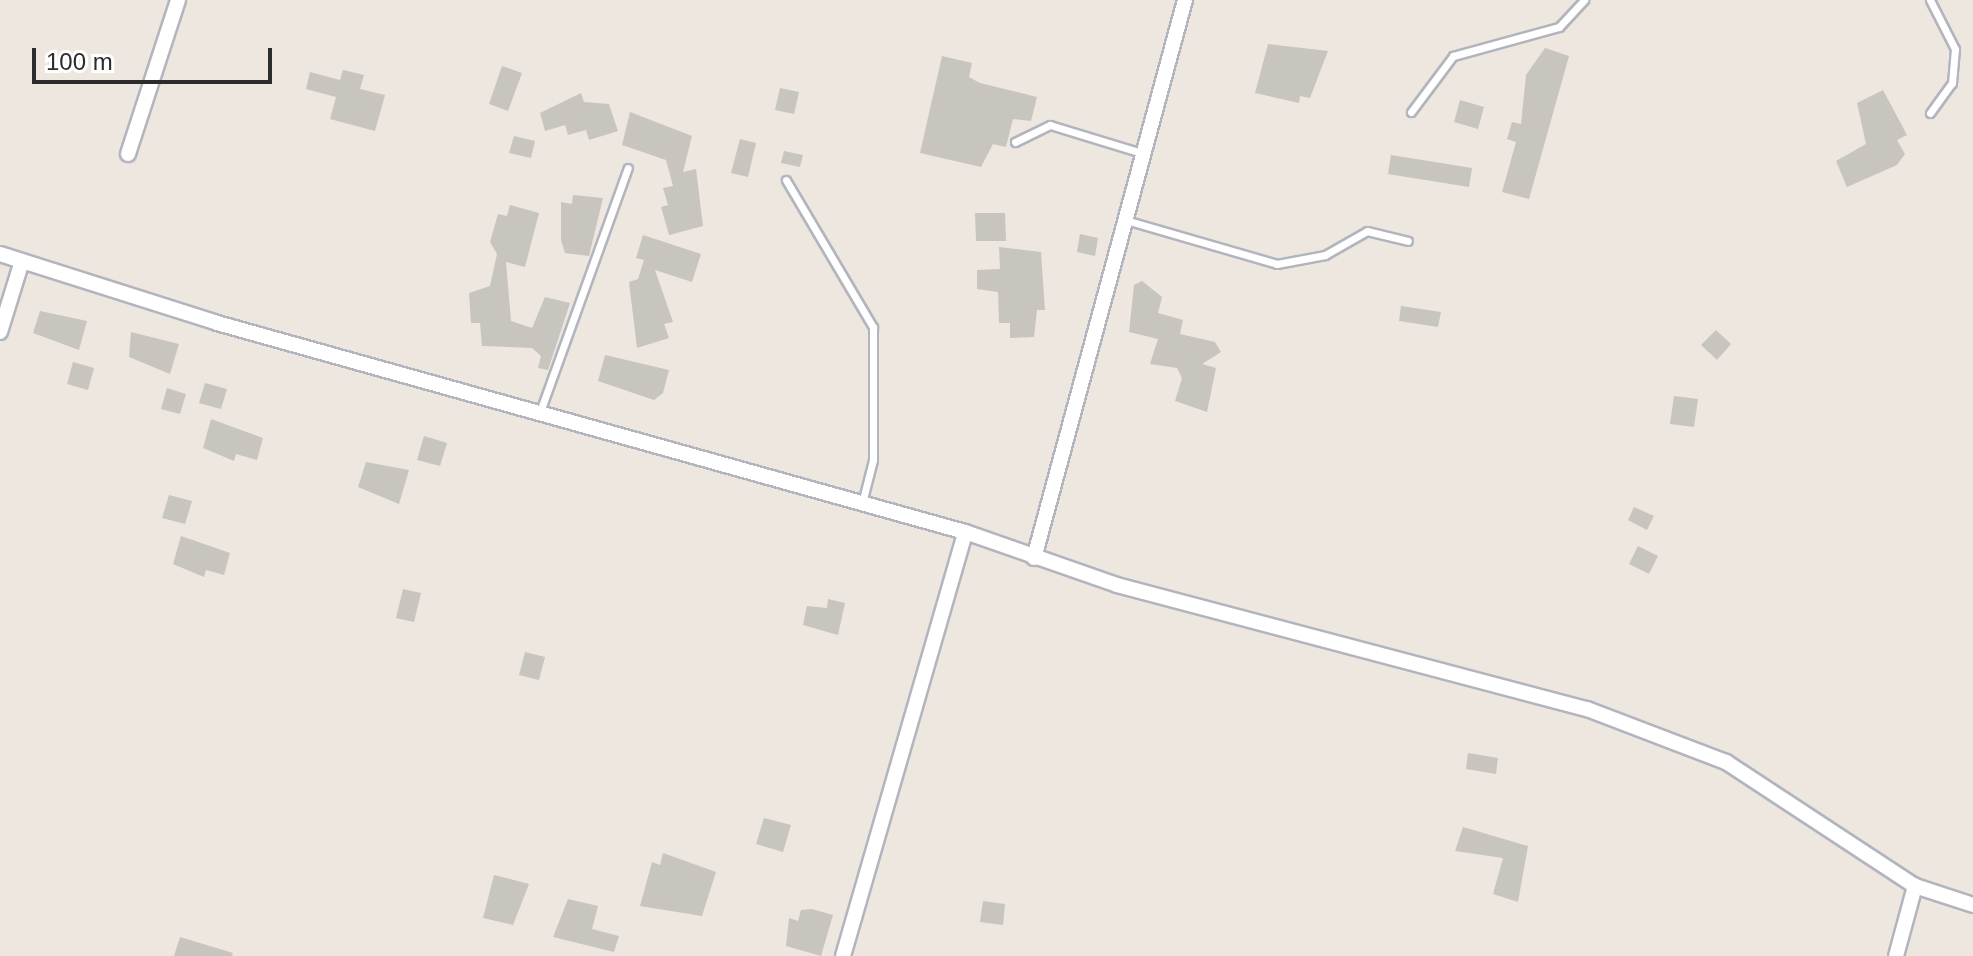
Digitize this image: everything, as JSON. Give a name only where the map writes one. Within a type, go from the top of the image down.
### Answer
[{"type":"street","points":[[128,154],[178,0]]},
{"type":"street","points":[[1034,558],[1147,155],[1185,0]]},
{"type":"street","points":[[0,254],[217,323],[541,409],[965,532],[1034,558],[1587,709],[1755,778],[1915,886],[1973,905]]},
{"type":"street","points":[[0,332],[22,261]]},
{"type":"street","points":[[843,956],[965,532]]},
{"type":"street","points":[[1896,956],[1915,886]]},
{"type":"lane","points":[[1411,112],[1453,56],[1559,27],[1584,0]]},
{"type":"lane","points":[[1930,0],[1955,49],[1952,83],[1930,113]]},
{"type":"lane","points":[[1015,142],[1050,125],[1147,155]]},
{"type":"lane","points":[[541,409],[628,168]]},
{"type":"lane","points":[[786,180],[873,327],[873,460],[862,503]]},
{"type":"lane","points":[[1129,221],[1277,264],[1325,255],[1367,231],[1408,241]]},
{"type":"building","points":[[1268,44],[1328,51],[1310,98],[1300,96],[1299,103],[1255,93]]},
{"type":"building","points":[[1545,48],[1569,56],[1529,199],[1502,192],[1516,142],[1507,139],[1512,122],[1521,124],[1526,75]]},
{"type":"building","points":[[942,56],[972,63],[969,77],[980,83],[1037,97],[1031,121],[1013,119],[1006,147],[993,144],[981,167],[920,153]]},
{"type":"building","points":[[502,66],[522,73],[508,111],[489,104]]},
{"type":"building","points":[[343,70],[364,75],[360,89],[385,95],[375,131],[330,119],[336,97],[306,89],[310,72],[340,80]]},
{"type":"building","points":[[780,88],[799,92],[794,114],[775,110]]},
{"type":"building","points":[[1883,90],[1907,135],[1897,140],[1905,154],[1897,165],[1847,187],[1836,161],[1866,144],[1857,103]]},
{"type":"building","points":[[581,93],[584,102],[609,104],[618,131],[589,140],[586,130],[568,135],[565,125],[545,131],[540,113]]},
{"type":"building","points":[[1460,100],[1484,107],[1478,129],[1454,122]]},
{"type":"building","points":[[630,112],[692,136],[683,172],[696,169],[703,226],[669,235],[661,207],[668,205],[663,188],[673,186],[666,160],[622,145]]},
{"type":"building","points":[[514,136],[535,141],[531,158],[509,153]]},
{"type":"building","points":[[740,139],[756,143],[748,177],[731,173]]},
{"type":"building","points":[[784,151],[803,155],[800,167],[781,163]]},
{"type":"building","points":[[1391,155],[1472,168],[1469,187],[1388,174]]},
{"type":"building","points":[[573,195],[603,198],[589,256],[565,253],[561,240],[561,202],[572,204]]},
{"type":"building","points":[[510,205],[539,213],[525,267],[506,262],[511,321],[532,328],[545,297],[570,303],[548,370],[538,368],[541,356],[532,348],[482,346],[480,323],[471,323],[469,293],[490,286],[497,254],[490,242],[498,214],[507,216]]},
{"type":"building","points":[[975,213],[1005,213],[1006,241],[976,241]]},
{"type":"building","points":[[1080,234],[1098,238],[1095,256],[1077,252]]},
{"type":"building","points":[[643,235],[701,254],[692,282],[655,270],[673,322],[664,324],[669,338],[637,348],[629,282],[638,279],[644,260],[636,258]]},
{"type":"building","points":[[999,247],[1041,252],[1045,310],[1037,310],[1034,337],[1010,338],[1010,323],[999,323],[998,292],[977,289],[977,270],[1000,269]]},
{"type":"building","points":[[1142,281],[1162,297],[1158,313],[1183,320],[1180,334],[1215,342],[1221,352],[1202,364],[1216,368],[1207,412],[1175,401],[1182,378],[1177,368],[1150,364],[1158,339],[1129,332],[1134,285]]},
{"type":"building","points":[[1401,306],[1441,312],[1438,327],[1399,321]]},
{"type":"building","points":[[40,311],[87,321],[79,350],[33,333]]},
{"type":"building","points":[[1716,330],[1731,344],[1717,360],[1701,345]]},
{"type":"building","points":[[131,332],[179,344],[170,374],[129,357]]},
{"type":"building","points":[[605,355],[669,370],[663,393],[654,400],[598,381]]},
{"type":"building","points":[[73,362],[94,368],[88,390],[67,384]]},
{"type":"building","points":[[205,383],[227,389],[221,409],[199,403]]},
{"type":"building","points":[[167,388],[186,394],[180,414],[161,409]]},
{"type":"building","points":[[1674,396],[1698,399],[1694,427],[1670,424]]},
{"type":"building","points":[[211,419],[263,438],[257,460],[236,454],[234,461],[203,448]]},
{"type":"building","points":[[424,436],[447,443],[440,466],[417,460]]},
{"type":"building","points":[[366,462],[409,470],[399,504],[358,487]]},
{"type":"building","points":[[169,495],[192,501],[185,524],[162,518]]},
{"type":"building","points":[[1634,507],[1654,516],[1647,530],[1628,520]]},
{"type":"building","points":[[181,536],[230,553],[224,575],[206,570],[204,577],[173,564]]},
{"type":"building","points":[[1638,546],[1658,556],[1649,574],[1629,564]]},
{"type":"building","points":[[403,589],[421,593],[414,622],[396,618]]},
{"type":"building","points":[[828,599],[845,603],[838,635],[803,625],[807,606],[827,608]]},
{"type":"building","points":[[525,652],[545,657],[539,680],[519,675]]},
{"type":"building","points":[[1468,753],[1498,758],[1496,774],[1466,769]]},
{"type":"building","points":[[764,818],[791,825],[783,852],[756,844]]},
{"type":"building","points":[[1463,827],[1528,846],[1518,902],[1493,894],[1503,858],[1455,851]]},
{"type":"building","points":[[663,853],[716,872],[702,916],[640,906],[652,862],[660,865]]},
{"type":"building","points":[[494,875],[529,884],[513,925],[483,918]]},
{"type":"building","points":[[568,899],[598,906],[592,929],[619,936],[614,952],[553,937]]},
{"type":"building","points":[[983,901],[1005,904],[1003,925],[980,922]]},
{"type":"building","points":[[812,909],[833,915],[821,956],[786,946],[789,918],[798,921],[801,910]]},
{"type":"building","points":[[180,937],[233,953],[232,956],[174,956]]}]
